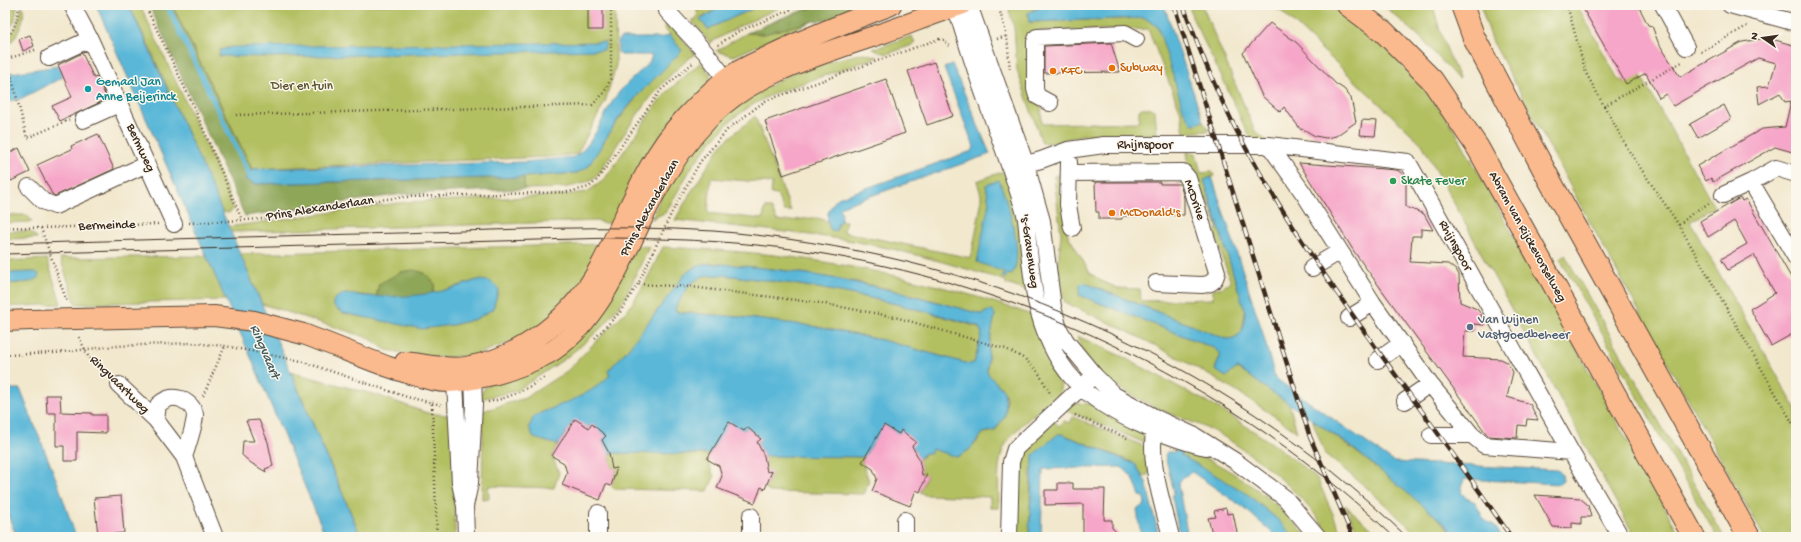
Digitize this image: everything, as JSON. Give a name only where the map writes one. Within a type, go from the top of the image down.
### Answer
[{"type":"highway","name":"Abram van Rijckevorselweg","points":[[1348,5],[1384,32],[1432,80],[1478,148],[1694,537]]},
{"type":"highway","points":[[1462,5],[1474,38],[1550,181],[1749,537]]},
{"type":"main road","name":"Prins Alexanderlaan","points":[[464,376],[545,333],[576,303],[600,267],[628,207],[661,148],[683,120],[726,79],[746,67],[797,42],[891,5]]},
{"type":"main road","name":"Prins Alexanderlaan","points":[[5,321],[214,316],[254,320],[303,334],[434,380],[503,372],[553,351],[574,333],[592,313],[624,257],[656,192],[672,166],[690,140],[711,116],[736,95],[764,79],[802,61],[960,5]]},
{"type":"street","name":"Bermweg","points":[[72,5],[90,39],[147,164],[177,224]]},
{"type":"street","name":"'s-Gravenweg","points":[[960,5],[968,49],[1042,221],[1053,307],[1059,329],[1076,356],[1094,376],[1114,395],[1156,425]]},
{"type":"street","points":[[1730,5],[1796,23]]},
{"type":"street","points":[[1666,6],[1686,47]]},
{"type":"street","points":[[667,11],[706,53],[726,79]]},
{"type":"street","points":[[1050,103],[1037,96],[1035,89],[1035,42],[1037,37],[1125,33],[1136,39]]},
{"type":"street","points":[[49,58],[90,39]]},
{"type":"street","points":[[83,120],[119,104]]},
{"type":"street","name":"Rhijnspoor","points":[[1019,166],[1068,150],[1104,145],[1269,145],[1408,162],[1620,537]]},
{"type":"street","points":[[1269,145],[1304,194],[1339,252],[1373,303],[1430,384],[1472,435],[1484,446],[1571,452]]},
{"type":"street","points":[[1068,150],[1068,204],[1072,228]]},
{"type":"street","points":[[29,187],[43,202],[55,206],[147,164]]},
{"type":"street","name":"'s-Gravenweg","points":[[1019,166],[1032,275],[1043,324],[1053,349],[1080,388],[1095,400],[1120,416],[1156,425]]},
{"type":"street","points":[[1723,195],[1776,168],[1796,174]]},
{"type":"street","name":"McDrive","points":[[1069,173],[1183,172],[1188,178],[1217,272],[1216,279],[1210,284],[1202,285],[1156,283]]},
{"type":"street","points":[[1751,182],[1796,258]]},
{"type":"street","points":[[1312,268],[1339,252]]},
{"type":"street","points":[[1349,318],[1373,303]]},
{"type":"street","points":[[1378,360],[1402,344]]},
{"type":"street","points":[[464,376],[460,483],[465,506],[466,537]]},
{"type":"street","points":[[1009,537],[1011,462],[1016,449],[1094,376]]},
{"type":"street","points":[[1405,402],[1430,384]]},
{"type":"street","name":"Ringvaartweg","points":[[119,385],[156,420],[184,457],[215,537]]},
{"type":"street","name":"Ringvaartweg","points":[[156,420],[158,405],[166,399],[174,397],[191,406],[195,415]]},
{"type":"street","points":[[184,457],[195,415]]},
{"type":"street","points":[[1171,537],[1152,456],[1156,425],[1185,443],[1216,449],[1263,481],[1285,498],[1318,537]]},
{"type":"street","points":[[1431,435],[1472,435]]},
{"type":"street","points":[[598,513],[598,537]]},
{"type":"street","points":[[751,516],[751,537]]},
{"type":"street","points":[[905,520],[905,537]]},
{"type":"path","points":[[5,39],[12,32],[17,20],[19,5]]},
{"type":"path","points":[[145,5],[193,105],[242,220]]},
{"type":"path","points":[[236,115],[592,105],[604,93],[611,78],[611,5]]},
{"type":"path","name":"Prins Alexanderlaan","points":[[232,221],[262,219],[297,210],[404,197],[569,192],[589,187],[598,180],[661,90],[706,53],[739,31],[803,5]]},
{"type":"path","points":[[998,5],[1007,36]]},
{"type":"path","points":[[1567,5],[1586,73],[1629,151],[1679,225],[1795,424],[1796,429]]},
{"type":"path","name":"Prins Alexanderlaan","points":[[664,229],[700,162],[728,129],[765,101],[939,39],[944,40],[955,54]]},
{"type":"path","points":[[49,58],[38,49],[7,59],[27,138],[70,120],[83,120]]},
{"type":"path","points":[[1679,225],[1694,212],[1723,195]]},
{"type":"path","name":"Bermeinde","points":[[41,228],[232,221]]},
{"type":"path","points":[[5,226],[41,228],[68,304]]},
{"type":"path","points":[[638,284],[691,287],[820,303],[895,317],[989,344]]},
{"type":"path","name":"Ringvaartweg","points":[[78,334],[88,358],[119,385]]},
{"type":"path","points":[[5,354],[55,353],[84,349],[192,343],[225,346],[301,361],[432,404],[437,537]]},
{"type":"path","points":[[195,415],[225,346]]},
{"type":"green space","points":[[5,5],[17,5],[15,20],[5,37]]},
{"type":"green space","points":[[22,5],[23,16],[20,28],[5,49],[5,41],[15,29]]},
{"type":"green space","points":[[129,5],[140,5],[226,188],[233,209],[229,213],[222,212],[152,53]]},
{"type":"green space","points":[[149,5],[172,5],[252,169],[245,179],[255,184],[524,177],[524,189],[403,194],[245,216]]},
{"type":"green space","name":"Dier en tuin","points":[[172,5],[615,5],[616,65],[605,102],[577,154],[547,157],[252,169]]},
{"type":"green space","points":[[696,5],[723,5],[700,19],[708,29],[761,5],[785,5],[740,26],[710,43],[692,21],[698,17]]},
{"type":"green space","points":[[818,5],[867,5],[841,19],[813,21],[764,34],[747,33],[782,18]]},
{"type":"green space","points":[[1014,5],[1044,5],[1028,13],[1029,22],[1145,18],[1158,27],[1193,125],[1203,121],[1209,131],[1184,133],[1181,113],[1148,29],[1037,31],[1042,124],[1139,122],[1139,110],[1142,108],[1150,108],[1155,111],[1157,134],[1082,135],[1053,143],[1042,143],[1017,70],[1014,28],[1009,10]]},
{"type":"green space","points":[[1189,5],[1202,5],[1255,131],[1270,144],[1254,143],[1244,126],[1192,17]]},
{"type":"green space","points":[[1268,5],[1333,5],[1376,37],[1422,86],[1453,127],[1681,537],[1635,537],[1422,144],[1281,11]]},
{"type":"green space","points":[[1383,5],[1433,5],[1444,42],[1459,78],[1458,79],[1420,37]]},
{"type":"green space","points":[[1480,5],[1577,5],[1618,79],[1626,82],[1640,74],[1714,207],[1690,222],[1796,409],[1796,537],[1764,537],[1582,208],[1493,42]]},
{"type":"green space","points":[[665,18],[695,54],[666,80],[653,95],[630,126],[598,175],[581,184],[562,188],[524,189],[524,177],[577,173],[639,94],[682,51],[665,29]]},
{"type":"green space","points":[[813,21],[734,56],[716,51],[747,33],[764,34]]},
{"type":"green space","points":[[912,36],[915,44],[887,54],[873,49]]},
{"type":"green space","points":[[864,53],[878,57],[777,92],[752,105],[731,120],[693,165],[666,212],[652,219],[663,191],[722,112],[803,67]]},
{"type":"green space","points":[[701,62],[710,74],[710,83],[614,223],[601,223],[601,221],[231,232],[228,227],[406,202],[554,196],[587,192],[604,180],[656,105],[668,91]]},
{"type":"green space","points":[[755,116],[791,211],[784,211],[777,195],[771,194],[772,183],[711,178],[708,213],[763,219],[765,208],[771,208],[777,220],[790,221],[817,218],[829,223],[829,228],[838,228],[838,223],[841,221],[846,221],[844,232],[971,258],[981,205],[981,195],[977,181],[1004,171],[1020,219],[1028,291],[1006,284],[1006,281],[918,255],[849,240],[675,220],[722,144]],"holes":[[[986,185],[1011,275],[1004,272]]]},
{"type":"green space","points":[[1187,152],[1196,153],[1201,173],[1212,172],[1214,176],[1204,180],[1245,311],[1242,332],[1233,339],[1226,339],[1085,283],[1079,295],[1214,348],[1221,354],[1215,369],[1237,368],[1289,403],[1297,432],[1241,395],[1184,361],[1096,316],[1065,303],[1057,273],[1061,235],[1054,176],[1063,174],[1065,224],[1068,235],[1090,273],[1101,281],[1118,288],[1140,289],[1141,301],[1213,299],[1213,288],[1220,288],[1231,283],[1215,234],[1217,227],[1209,202],[1197,191],[1189,168]]},
{"type":"green space","points":[[5,215],[27,215],[32,222],[5,223]]},
{"type":"green space","points":[[5,231],[29,231],[38,238],[5,239]]},
{"type":"green space","points":[[605,244],[584,280],[556,314],[520,339],[471,356],[429,358],[386,350],[369,338],[262,304],[240,254]],"holes":[[[477,280],[493,309],[476,319],[452,325],[379,320],[344,313],[333,306],[347,293],[376,297],[379,284],[435,284],[433,294]]]},
{"type":"green space","points":[[635,245],[649,247],[625,298],[606,323],[563,360],[516,391],[480,399],[482,391],[489,383],[547,356]]},
{"type":"green space","points":[[663,247],[768,254],[855,267],[958,291],[1032,315],[1061,372],[1060,394],[1017,430],[1004,447],[999,468],[999,508],[990,508],[990,497],[925,495],[920,492],[927,475],[922,475],[919,459],[932,449],[957,457],[977,442],[983,433],[995,431],[1000,422],[1005,412],[1007,401],[1006,395],[990,377],[987,371],[989,345],[995,315],[986,312],[980,314],[902,292],[857,282],[782,270],[710,263],[686,273],[628,349],[608,371],[611,375],[595,388],[578,398],[540,413],[534,437],[558,445],[552,456],[559,473],[554,488],[488,486],[489,498],[482,499],[483,411],[525,398],[567,371],[630,307],[646,281]]},
{"type":"green space","points":[[1565,255],[1724,537],[1717,537],[1560,259]]},
{"type":"green space","points":[[207,256],[226,300],[76,304],[60,258]]},
{"type":"green space","points":[[47,259],[61,304],[5,307],[5,284],[29,282],[35,272],[5,273],[5,261]]},
{"type":"green space","points":[[413,270],[425,273],[435,284],[433,294],[405,297],[376,297],[379,284],[401,272]]},
{"type":"green space","points":[[726,275],[845,293],[952,319],[978,327],[982,333],[974,363],[969,364],[882,340],[812,326],[739,317],[676,312],[675,308],[690,284],[703,276]]},
{"type":"green space","points":[[1077,336],[1123,357],[1220,409],[1276,446],[1317,478],[1343,537],[1332,537],[1295,492],[1269,468],[1238,446],[1216,432],[1152,406],[1126,392],[1102,375],[1093,366],[1085,354]]},
{"type":"green space","points":[[291,372],[380,396],[427,413],[447,415],[453,418],[455,537],[361,537]]},
{"type":"green space","points":[[1073,403],[1095,404],[1140,430],[1144,436],[1145,443],[1065,410]]},
{"type":"green space","points":[[1073,417],[1146,447],[1149,474],[1143,477],[1132,462],[1062,434],[1031,469],[1029,537],[1016,537],[1018,459],[1022,452],[1054,421],[1059,426],[1064,421],[1070,423]]},
{"type":"green space","points":[[1312,419],[1413,497],[1456,537],[1420,537],[1366,487],[1325,454]]},
{"type":"green space","points":[[1183,448],[1219,465],[1251,485],[1266,496],[1308,537],[1294,537],[1277,519],[1181,455]]},
{"type":"green space","points":[[609,453],[710,454],[707,459],[714,477],[708,491],[615,489],[611,486],[617,469],[612,469]]},
{"type":"green space","points":[[764,456],[864,457],[862,462],[869,481],[863,494],[770,492],[765,489],[772,472],[767,472]]},
{"type":"green space","points":[[1345,505],[1381,537],[1360,537]]},
{"type":"water","name":"Ringvaart","points":[[96,5],[129,5],[207,176],[361,537],[326,537],[253,362]]},
{"type":"water","points":[[723,5],[761,5],[708,29],[700,20]]},
{"type":"water","points":[[1044,5],[1164,5],[1203,121],[1193,125],[1184,112],[1158,27],[1145,18],[1029,22],[1028,13]]},
{"type":"water","points":[[670,35],[682,51],[639,94],[619,118],[588,167],[577,173],[524,177],[255,184],[245,179],[252,169],[526,162],[574,157],[592,139],[614,99],[650,61],[652,55],[621,55],[618,52],[618,40],[621,38],[660,38]]},
{"type":"water","points":[[606,42],[604,50],[272,57],[219,56],[220,50],[232,47]]},
{"type":"water","points":[[952,64],[990,154],[842,206],[840,210],[842,213],[841,221],[838,223],[836,231],[831,230],[828,221],[828,213],[838,198],[972,151],[974,147],[944,68]]},
{"type":"water","points":[[58,66],[63,77],[20,99],[5,102],[5,74]]},
{"type":"water","points":[[1212,177],[1262,330],[1275,378],[1394,462],[1558,470],[1562,475],[1563,481],[1559,484],[1464,479],[1461,492],[1466,498],[1475,502],[1484,520],[1494,525],[1502,537],[1456,537],[1444,523],[1349,445],[1237,368],[1226,377],[1215,370],[1221,354],[1214,348],[1079,295],[1080,284],[1085,283],[1226,339],[1236,337],[1242,331],[1245,311],[1204,180]]},
{"type":"water","points":[[999,180],[1014,228],[1017,256],[1015,267],[1011,275],[1007,274],[1006,278],[1002,277],[1004,272],[977,262],[989,203],[986,185]]},
{"type":"water","points":[[703,264],[726,264],[791,271],[873,286],[980,314],[992,311],[995,315],[989,345],[987,371],[1004,391],[1006,409],[1005,416],[994,431],[983,433],[969,450],[957,457],[932,449],[931,453],[925,453],[919,459],[912,446],[912,439],[901,431],[899,434],[885,426],[864,457],[764,456],[757,442],[760,440],[746,427],[744,431],[730,423],[710,454],[609,453],[602,440],[605,437],[592,424],[589,428],[575,420],[558,445],[534,438],[529,427],[534,416],[575,399],[602,383],[610,375],[608,371],[628,349],[686,273],[696,266]],"holes":[[[726,275],[764,280],[845,293],[925,311],[978,326],[982,333],[974,363],[969,364],[882,340],[812,326],[739,317],[676,312],[675,308],[690,284],[703,276]]]},
{"type":"water","points":[[35,272],[39,274],[38,278],[29,282],[5,284],[5,273]]},
{"type":"water","points":[[477,280],[490,281],[499,289],[493,309],[476,319],[452,325],[422,329],[343,313],[333,306],[333,301],[337,297],[345,294],[383,297],[410,296],[449,289]]},
{"type":"water","points":[[5,389],[20,389],[58,484],[76,537],[17,537],[5,508]]},
{"type":"water","points":[[1058,434],[1062,434],[1135,464],[1146,482],[1159,537],[1141,537],[1137,509],[1145,505],[1144,497],[1140,496],[1133,479],[1121,467],[1043,469],[1041,537],[1029,537],[1033,455]]},
{"type":"water","points":[[1177,449],[1181,451],[1181,455],[1246,493],[1277,519],[1294,537],[1277,537],[1243,507],[1192,472],[1183,477],[1178,484],[1188,537],[1180,537],[1172,497],[1174,492],[1165,455],[1167,452],[1175,452]]},
{"type":"building","points":[[588,5],[603,5],[603,30],[588,30]]},
{"type":"building","points":[[1581,5],[1638,5],[1648,25],[1652,26],[1658,42],[1680,77],[1742,42],[1768,38],[1796,46],[1796,100],[1794,100],[1796,101],[1796,153],[1775,147],[1713,182],[1711,178],[1706,181],[1697,166],[1762,129],[1785,127],[1791,101],[1785,102],[1780,93],[1759,104],[1757,87],[1769,86],[1776,63],[1758,58],[1673,106],[1666,94],[1659,98],[1646,73],[1626,84]]},
{"type":"building","points":[[1270,23],[1297,43],[1336,84],[1344,89],[1351,98],[1356,122],[1336,136],[1326,138],[1315,136],[1303,129],[1301,130],[1284,107],[1280,112],[1262,96],[1243,53]]},
{"type":"building","points":[[30,35],[34,46],[23,51],[19,39]]},
{"type":"building","points":[[1111,43],[1120,72],[1044,73],[1044,46]]},
{"type":"building","points":[[82,53],[94,78],[97,77],[107,99],[60,121],[52,106],[72,97],[58,65]]},
{"type":"building","points":[[934,62],[953,116],[927,125],[908,71]]},
{"type":"building","points":[[886,79],[905,133],[783,175],[765,121]]},
{"type":"building","points":[[1724,105],[1731,119],[1698,138],[1690,124]]},
{"type":"building","points":[[1362,120],[1377,121],[1375,136],[1360,135]]},
{"type":"building","points":[[98,134],[114,169],[55,196],[52,194],[37,165],[72,149],[71,146]]},
{"type":"building","points":[[19,148],[30,172],[11,181],[5,167],[5,155]]},
{"type":"building","points":[[1299,163],[1397,170],[1403,174],[1406,181],[1406,207],[1424,214],[1433,230],[1421,229],[1421,236],[1412,236],[1410,262],[1448,264],[1457,271],[1459,275],[1460,302],[1477,309],[1481,314],[1484,325],[1474,324],[1474,331],[1465,331],[1463,357],[1501,359],[1507,362],[1513,372],[1507,397],[1530,404],[1538,420],[1527,419],[1526,426],[1518,425],[1517,438],[1488,436],[1355,253]]},
{"type":"building","points":[[1095,182],[1160,182],[1160,184],[1180,184],[1184,198],[1184,215],[1122,216],[1122,219],[1099,219],[1099,212],[1096,212]]},
{"type":"building","points":[[1740,198],[1742,201],[1746,199],[1796,286],[1796,332],[1771,346],[1750,309],[1775,293],[1754,255],[1728,270],[1721,259],[1747,244],[1741,233],[1734,221],[1708,237],[1700,221]]},
{"type":"building","points":[[46,395],[60,395],[61,412],[106,415],[106,433],[77,432],[77,461],[64,461],[64,446],[56,446],[56,413],[47,413]]},
{"type":"building","points":[[575,419],[589,428],[592,424],[606,436],[602,440],[609,453],[612,469],[617,468],[611,486],[606,484],[600,500],[562,485],[567,473],[564,463],[552,456]]},
{"type":"building","points":[[259,420],[268,442],[273,466],[265,469],[266,472],[251,463],[242,455],[243,441],[254,441],[246,421]]},
{"type":"building","points":[[729,422],[744,431],[747,427],[761,439],[757,442],[764,456],[767,472],[772,471],[765,489],[761,487],[755,503],[717,488],[722,476],[719,466],[707,459]]},
{"type":"building","points":[[884,425],[899,434],[901,430],[916,442],[912,446],[919,459],[922,475],[927,474],[920,492],[916,490],[910,506],[872,491],[877,479],[873,469],[862,462]]},
{"type":"building","points":[[1058,483],[1073,483],[1073,489],[1105,489],[1104,520],[1112,520],[1112,528],[1122,537],[1083,537],[1083,504],[1045,505],[1045,490],[1058,490]]},
{"type":"building","points":[[1535,495],[1580,498],[1588,505],[1591,517],[1581,517],[1581,524],[1572,523],[1572,528],[1553,527]]},
{"type":"building","points":[[121,496],[124,533],[98,535],[94,498]]},
{"type":"building","points":[[1226,508],[1227,514],[1233,513],[1238,537],[1213,537],[1208,518],[1216,517],[1214,511]]},
{"type":"waterway","points":[[167,5],[249,174]]},
{"type":"tram line","points":[[5,244],[596,228],[713,231],[810,242],[905,262],[998,288],[1087,323],[1173,365],[1255,415],[1333,472],[1407,537]]},
{"type":"tram line","points":[[5,254],[614,238],[667,239],[746,244],[824,254],[903,270],[981,292],[1057,320],[1130,353],[1201,391],[1268,435],[1333,484],[1394,537]]},
{"type":"railway","points":[[1174,5],[1310,437],[1353,537]]},
{"type":"railway","points":[[1183,5],[1197,42],[1229,116],[1248,152],[1278,202],[1342,300],[1511,537]]},
{"type":"place","name":"Subway","points":[[1112,68]]},
{"type":"place","name":"KFC","points":[[1053,71]]},
{"type":"place","name":"Gemaal Jan Anne Beijerinck","points":[[88,89]]},
{"type":"place","name":"Skate Fever","points":[[1393,181]]},
{"type":"place","name":"McDonald's","points":[[1112,213]]},
{"type":"place","name":"Van Wijnen Vastgoedbeheer","points":[[1470,327]]}]
